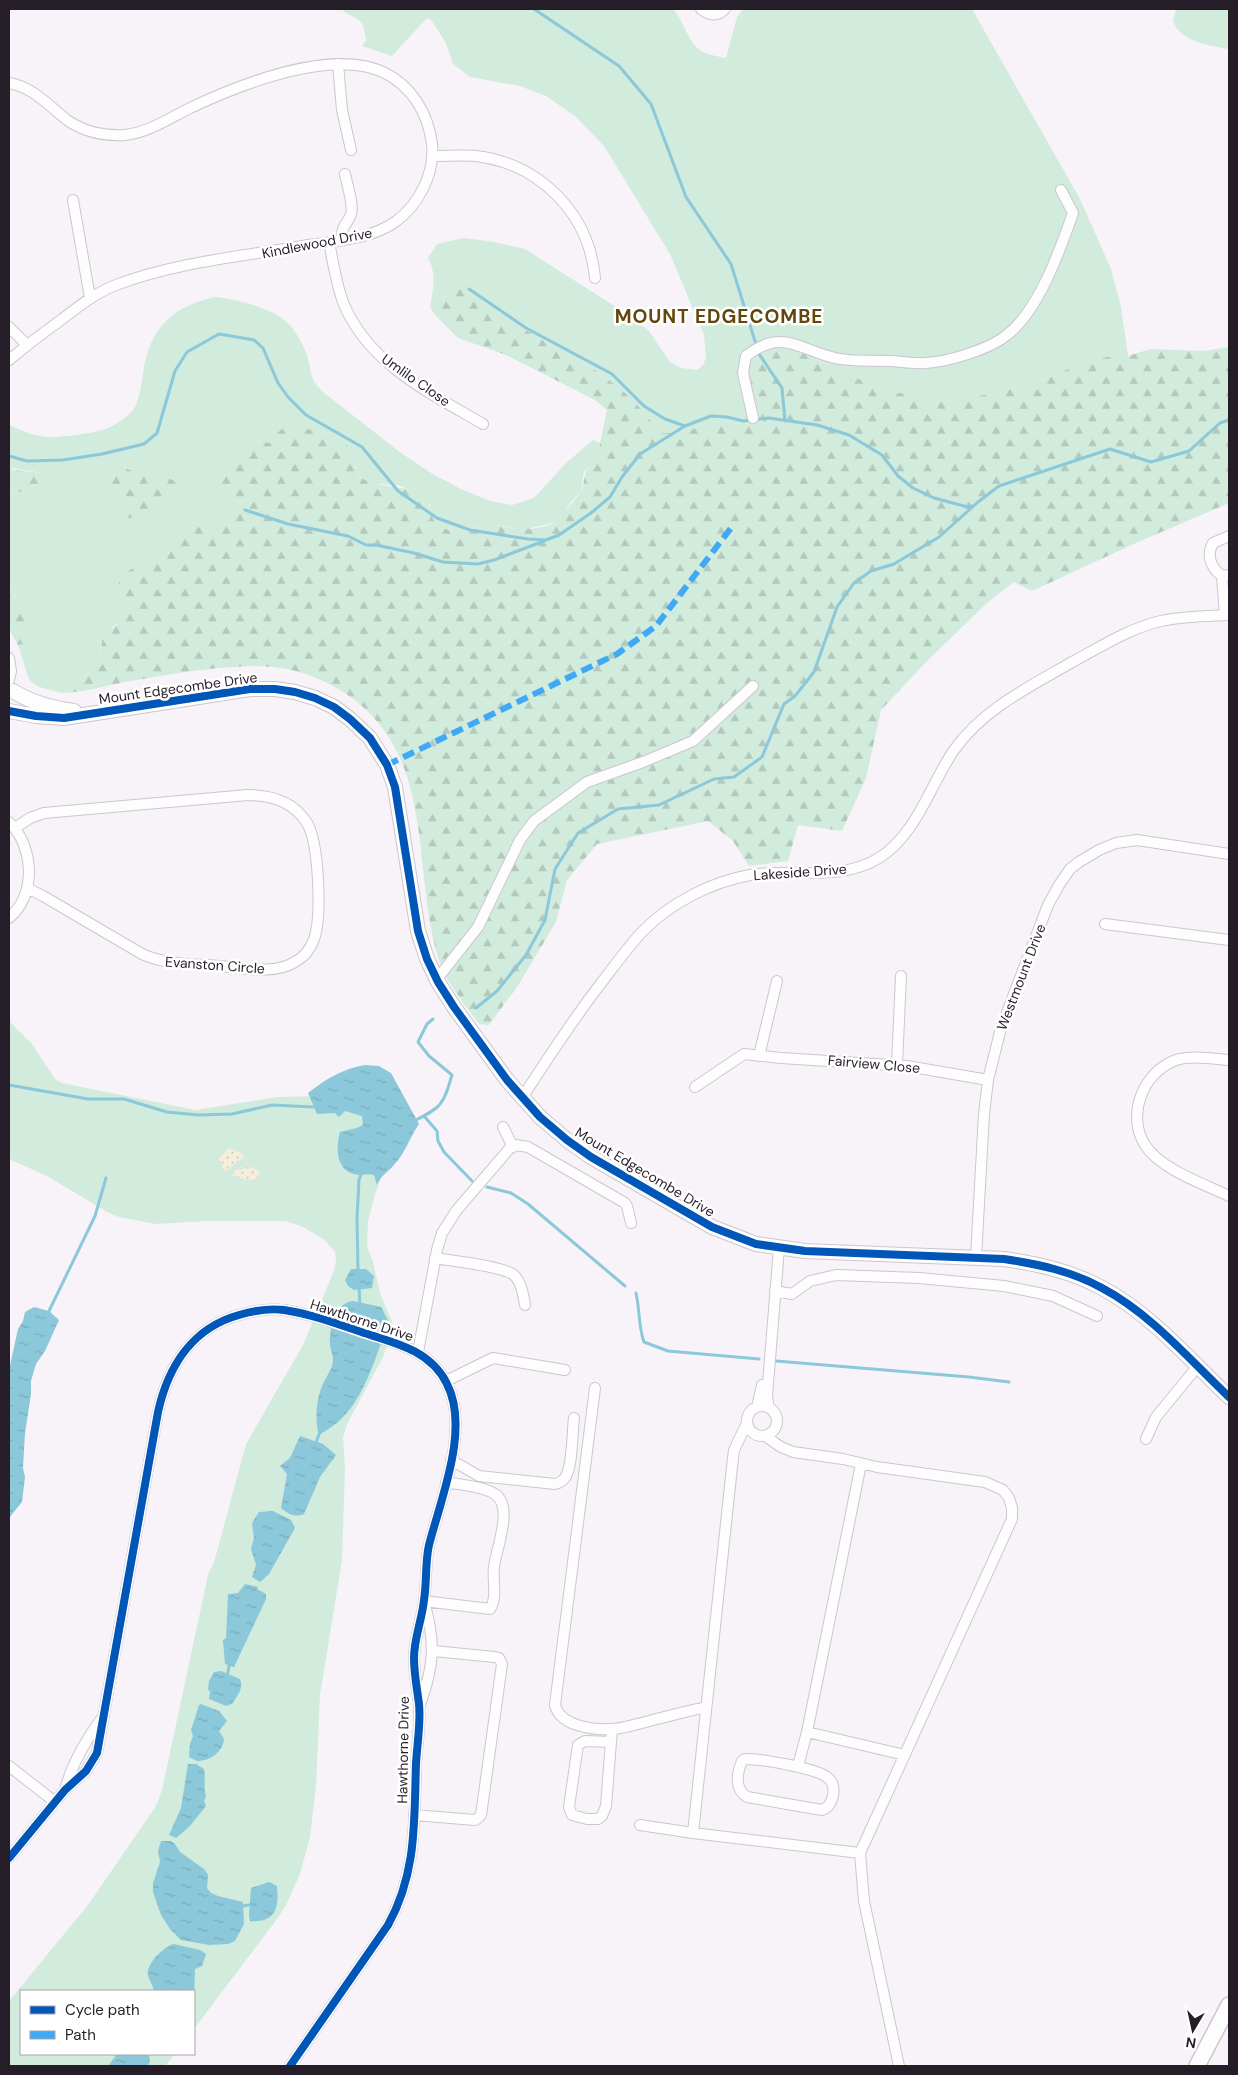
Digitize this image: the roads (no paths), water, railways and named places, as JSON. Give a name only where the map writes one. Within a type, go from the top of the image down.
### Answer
[{"type":"main road","points":[[1197,2066],[1229,2005]]},
{"type":"street","points":[[701,9],[713,15],[720,14],[725,9]]},
{"type":"street","points":[[338,64],[342,110],[351,150]]},
{"type":"street","name":"Kindlewood Drive","points":[[9,83],[32,92],[69,122],[87,131],[106,135],[127,134],[144,130],[212,97],[252,82],[318,66],[338,64],[361,66],[382,72],[401,83],[414,96],[424,113],[430,132],[433,156],[428,178],[410,210],[394,223],[376,232],[342,240],[178,268],[144,276],[114,286],[90,298],[9,360]]},
{"type":"street","points":[[433,156],[476,156],[502,162],[527,172],[554,191],[575,217],[588,242],[595,278]]},
{"type":"street","points":[[342,240],[342,228],[351,216],[352,210],[345,174]]},
{"type":"street","points":[[752,413],[743,373],[746,356],[757,347],[784,340],[836,358],[926,363],[955,357],[985,347],[1007,336],[1025,317],[1057,261],[1074,213],[1061,190]]},
{"type":"street","points":[[73,200],[90,298]]},
{"type":"street","name":"Umlilo Close","points":[[329,242],[343,302],[363,338],[393,368],[483,424]]},
{"type":"street","points":[[9,328],[27,345]]},
{"type":"street","points":[[1227,615],[1226,575],[1213,566],[1209,552],[1216,540],[1229,536]]},
{"type":"street","name":"Lakeside Drive","points":[[522,1098],[572,1022],[610,972],[642,931],[669,909],[723,882],[749,875],[841,872],[860,867],[880,858],[894,846],[914,821],[936,778],[955,748],[976,724],[1011,698],[1129,632],[1160,621],[1227,615]]},
{"type":"street","points":[[9,658],[12,698],[9,705]]},
{"type":"street","name":"Mount Edgecombe Drive","points":[[10,684],[31,702],[42,706],[90,713]]},
{"type":"street","points":[[436,979],[478,927],[520,840],[534,821],[587,782],[643,762],[693,741],[753,686]]},
{"type":"street","name":"Mount Edgecombe Drive","points":[[9,711],[51,718],[70,718],[90,713],[250,689],[275,689],[316,698],[334,707],[370,738],[387,765],[395,787],[418,931],[426,960],[436,979],[460,1015],[522,1098],[540,1117],[567,1140],[591,1157],[680,1209],[712,1227],[737,1238],[779,1248],[1004,1259],[1052,1268],[1102,1288],[1149,1320],[1229,1398]]},
{"type":"street","name":"Evanston Circle","points":[[12,825],[44,813],[263,795],[278,799],[293,808],[307,822],[314,839],[317,856],[318,887],[315,937],[309,950],[296,962],[281,969],[261,970],[172,963],[153,959],[27,888]]},
{"type":"street","points":[[9,918],[20,903],[27,888],[29,870],[23,841],[12,825]]},
{"type":"street","name":"Westmount Drive","points":[[976,1257],[984,1114],[988,1080],[1001,1028],[1048,905],[1059,884],[1070,869],[1099,850],[1116,843],[1137,840],[1229,854]]},
{"type":"street","points":[[1105,924],[1229,940]]},
{"type":"street","points":[[896,1065],[900,976]]},
{"type":"street","points":[[758,1056],[777,981]]},
{"type":"street","name":"Fairview Close","points":[[696,1086],[744,1054],[896,1065],[988,1080]]},
{"type":"street","points":[[1229,1060],[1198,1058],[1177,1060],[1162,1068],[1149,1080],[1141,1094],[1137,1111],[1138,1128],[1145,1145],[1158,1160],[1229,1196]]},
{"type":"street","points":[[503,1127],[513,1147]]},
{"type":"street","points":[[418,1352],[442,1233],[456,1211],[513,1147],[521,1145],[528,1147],[625,1203],[631,1224]]},
{"type":"street","points":[[779,1248],[768,1396],[769,1408],[776,1417],[775,1429],[781,1447]]},
{"type":"street","points":[[436,1258],[500,1269],[513,1274],[520,1283],[525,1305]]},
{"type":"street","points":[[775,1292],[792,1294],[810,1281],[836,1275],[919,1278],[1004,1286],[1053,1296],[1097,1316]]},
{"type":"street","points":[[692,1833],[734,1450],[747,1423],[749,1413],[757,1407],[761,1396],[768,1323],[774,1305]]},
{"type":"street","name":"Hawthorne Drive","points":[[9,1858],[65,1790],[86,1771],[99,1745],[162,1392],[169,1374],[188,1345],[202,1333],[232,1317],[266,1310],[284,1310],[326,1320],[418,1352],[441,1373],[446,1381],[456,1411],[456,1429],[446,1482],[428,1548],[424,1601],[415,1637],[414,1678],[419,1706],[413,1843],[407,1881],[399,1904],[388,1925],[290,2066]]},
{"type":"street","points":[[446,1381],[460,1376],[493,1358],[565,1370]]},
{"type":"street","points":[[1146,1439],[1156,1417],[1197,1367]]},
{"type":"street","points":[[595,1388],[555,1705],[557,1712],[563,1718],[576,1724],[592,1728],[612,1729],[706,1707]]},
{"type":"street","points":[[757,1407],[769,1408]]},
{"type":"street","points":[[451,1460],[479,1476],[554,1484],[560,1482],[566,1476],[570,1462],[574,1418]]},
{"type":"street","points":[[747,1423],[753,1433]]},
{"type":"street","points":[[765,1436],[775,1429]]},
{"type":"street","points":[[740,1438],[746,1434],[753,1433],[765,1436],[781,1447],[793,1452],[985,1482],[1003,1490],[1009,1498],[1012,1508],[1012,1519],[1008,1530],[860,1853],[864,1901],[899,2066]]},
{"type":"street","points":[[798,1766],[861,1464]]},
{"type":"street","points":[[424,1601],[490,1609],[494,1600],[493,1569],[504,1515],[502,1502],[495,1494],[479,1488],[446,1482]]},
{"type":"street","name":"Hawthorne Drive","points":[[419,1706],[433,1656],[432,1638],[424,1601]]},
{"type":"street","points":[[415,1637],[432,1638]]},
{"type":"street","points":[[414,1661],[433,1656],[495,1657],[499,1658],[502,1664],[482,1815],[478,1820],[414,1815]]},
{"type":"street","name":"Hawthorne Drive","points":[[65,1790],[73,1764],[86,1740],[104,1715]]},
{"type":"street","points":[[611,1742],[585,1741],[578,1745],[569,1807],[572,1815],[577,1818],[598,1819],[605,1812],[611,1742],[612,1729]]},
{"type":"street","points":[[806,1732],[905,1754]]},
{"type":"street","points":[[86,1740],[99,1745]]},
{"type":"street","points":[[745,1759],[798,1766],[821,1773],[832,1782],[833,1794],[828,1808],[822,1810],[754,1799],[742,1794],[738,1788],[739,1767],[745,1759]]},
{"type":"street","points":[[73,1764],[86,1771]]},
{"type":"street","points":[[9,1766],[55,1802]]},
{"type":"street","points":[[640,1825],[860,1853]]},
{"type":"water","points":[[365,1065],[379,1066],[391,1073],[419,1124],[401,1156],[382,1176],[377,1185],[374,1175],[356,1175],[348,1171],[343,1167],[338,1157],[340,1132],[363,1125],[362,1116],[345,1111],[339,1117],[335,1113],[317,1114],[308,1093],[335,1075]]},
{"type":"water","points":[[351,1269],[366,1269],[374,1276],[372,1288],[354,1290],[348,1286],[345,1280]]},
{"type":"water","points":[[353,1301],[381,1307],[389,1322],[389,1327],[355,1402],[338,1422],[319,1435],[317,1406],[319,1394],[333,1361],[330,1345],[332,1325],[342,1306]]},
{"type":"water","points":[[34,1307],[49,1311],[59,1320],[45,1351],[36,1364],[31,1381],[25,1433],[23,1468],[25,1477],[22,1502],[9,1518],[9,1370],[18,1329],[23,1321],[25,1312]]},
{"type":"water","points":[[300,1436],[323,1444],[336,1455],[320,1477],[304,1514],[298,1516],[289,1514],[281,1508],[287,1474],[280,1466],[290,1458]]},
{"type":"water","points":[[273,1511],[291,1520],[295,1528],[269,1574],[260,1582],[252,1577],[256,1565],[251,1549],[254,1538],[252,1523],[259,1512]]},
{"type":"water","points":[[245,1584],[258,1587],[257,1589],[266,1594],[266,1599],[234,1667],[225,1664],[223,1640],[226,1638],[228,1594],[238,1593]]},
{"type":"water","points":[[221,1671],[240,1679],[241,1683],[241,1689],[236,1698],[232,1704],[226,1706],[209,1699],[209,1681],[214,1672]]},
{"type":"water","points":[[201,1704],[219,1711],[227,1721],[219,1731],[224,1739],[218,1752],[207,1759],[197,1761],[189,1757],[193,1736],[191,1730],[199,1705]]},
{"type":"water","points":[[188,1764],[196,1764],[204,1769],[206,1796],[204,1801],[206,1806],[190,1826],[176,1838],[169,1835],[181,1808]]},
{"type":"water","points":[[161,1841],[171,1841],[180,1852],[204,1869],[208,1875],[207,1888],[211,1893],[243,1902],[244,1924],[235,1941],[228,1944],[209,1945],[181,1940],[170,1929],[161,1915],[153,1892],[153,1883],[160,1862],[158,1851]]},
{"type":"water","points":[[269,1882],[277,1886],[277,1901],[274,1912],[265,1919],[250,1921],[251,1888]]},
{"type":"water","points":[[174,1944],[200,1950],[206,1954],[202,1966],[195,1969],[194,1990],[154,1990],[148,1976],[149,1967],[156,1957],[170,1945]]},
{"type":"water","points":[[116,2055],[147,2055],[150,2061],[148,2066],[108,2066]]},
{"type":"waterway","points":[[534,9],[619,66],[651,104],[686,197],[731,264],[759,354],[782,388],[785,421]]},
{"type":"waterway","points":[[469,289],[526,328],[612,374],[644,406],[665,419],[685,426],[711,416],[743,421],[769,418],[817,425],[849,435],[882,455],[898,476],[913,488],[934,498],[968,507],[973,506]]},
{"type":"waterway","points":[[9,456],[27,461],[63,460],[102,454],[144,444],[157,433],[175,371],[187,352],[219,334],[254,340],[263,348],[278,383],[288,397],[306,415],[362,447],[398,491],[437,518],[470,530],[528,539],[546,540],[559,535],[610,497],[622,477],[640,454],[685,426]]},
{"type":"waterway","points":[[476,1008],[497,991],[526,955],[545,920],[555,869],[578,833],[618,809],[659,805],[714,779],[734,777],[762,757],[784,704],[795,696],[814,672],[837,607],[854,583],[871,571],[894,564],[939,537],[999,486],[1110,449],[1151,462],[1189,451],[1220,423],[1229,420]]},
{"type":"waterway","points":[[245,510],[288,524],[348,536],[366,545],[376,545],[414,553],[443,562],[478,564],[544,541]]},
{"type":"waterway","points":[[414,1121],[440,1104],[452,1075],[429,1056],[418,1042],[427,1024],[433,1019]]},
{"type":"waterway","points":[[9,1085],[88,1099],[124,1099],[167,1112],[198,1115],[232,1114],[272,1105],[313,1107]]},
{"type":"waterway","points":[[424,1116],[437,1131],[438,1141],[444,1152],[472,1181]]},
{"type":"waterway","points":[[358,1271],[357,1218],[359,1180],[362,1171]]},
{"type":"waterway","points":[[49,1311],[95,1216],[106,1178]]},
{"type":"waterway","points":[[487,1187],[511,1193],[528,1204],[625,1286]]},
{"type":"waterway","points":[[359,1287],[360,1306]]},
{"type":"waterway","points":[[636,1293],[644,1342],[668,1351],[759,1359]]},
{"type":"waterway","points":[[776,1361],[1009,1382]]},
{"type":"waterway","points":[[315,1445],[320,1432]]},
{"type":"waterway","points":[[227,1676],[230,1662]]},
{"type":"waterway","points":[[243,1906],[249,1905]]},
{"type":"district","name":"MOUNT EDGECOMBE","points":[[719,316]]}]
